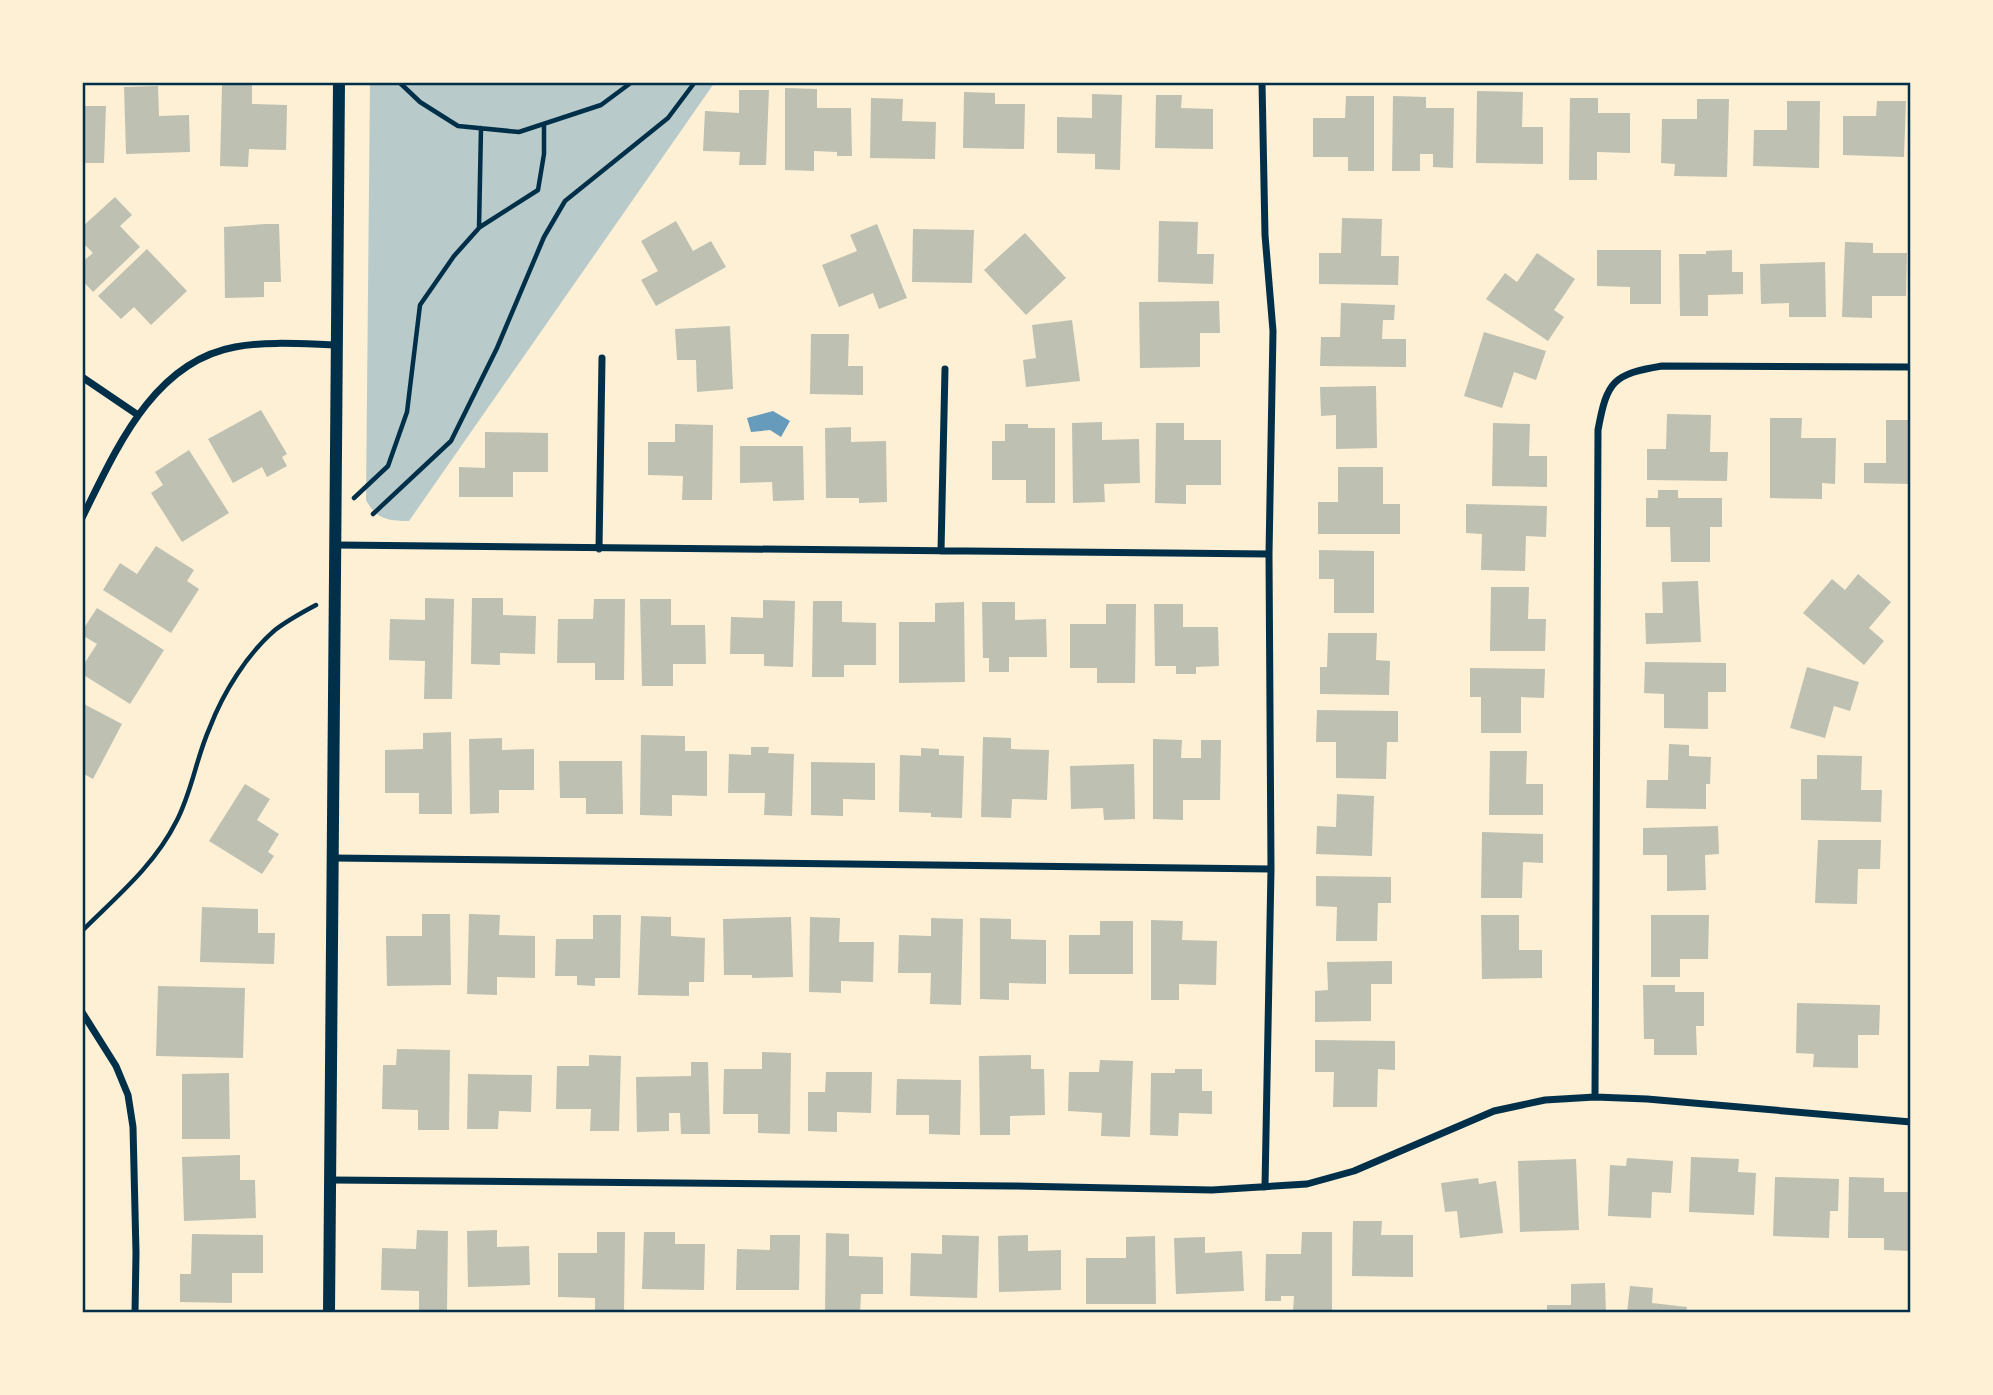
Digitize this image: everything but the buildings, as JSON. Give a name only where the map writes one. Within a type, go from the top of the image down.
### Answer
[{"type":"street","points":[[329,1313],[339,82]]},
{"type":"street","points":[[1262,82],[1265,235],[1273,331],[1269,554],[1271,869],[1265,1187]]},
{"type":"street","points":[[82,518],[113,455],[138,415],[171,380],[200,360],[233,348],[270,344],[337,345]]},
{"type":"street","points":[[599,549],[602,358]]},
{"type":"street","points":[[1595,1097],[1598,444],[1603,401],[1614,382],[1632,371],[1662,366],[1911,367]]},
{"type":"street","points":[[941,551],[945,369]]},
{"type":"street","points":[[82,377],[138,415]]},
{"type":"street","points":[[336,545],[1269,554]]},
{"type":"street","points":[[333,858],[1271,869]]},
{"type":"street","points":[[82,1012],[116,1066],[128,1095],[136,1253],[135,1313]]},
{"type":"street","points":[[331,1180],[1013,1185],[1212,1190],[1307,1184],[1354,1171],[1494,1111],[1545,1100],[1595,1097],[1911,1122]]},
{"type":"path","points":[[399,82],[420,102],[458,126],[519,132],[601,105],[632,82]]},
{"type":"path","points":[[373,514],[451,441],[497,348],[544,237],[565,201],[668,118],[695,82]]},
{"type":"path","points":[[337,513],[388,466],[407,412],[420,304],[454,256],[479,228],[538,190],[544,154],[544,124]]},
{"type":"path","points":[[479,228],[481,128]]},
{"type":"path","points":[[82,930],[149,863],[175,825],[187,800],[209,727],[229,689],[252,656],[273,632],[290,619],[335,596]]},
{"type":"shaded area","points":[[370,82],[715,82],[409,521],[383,518],[366,500]]},
{"type":"water","points":[[773,411],[790,421],[781,437],[770,430],[751,432],[747,418]]}]
